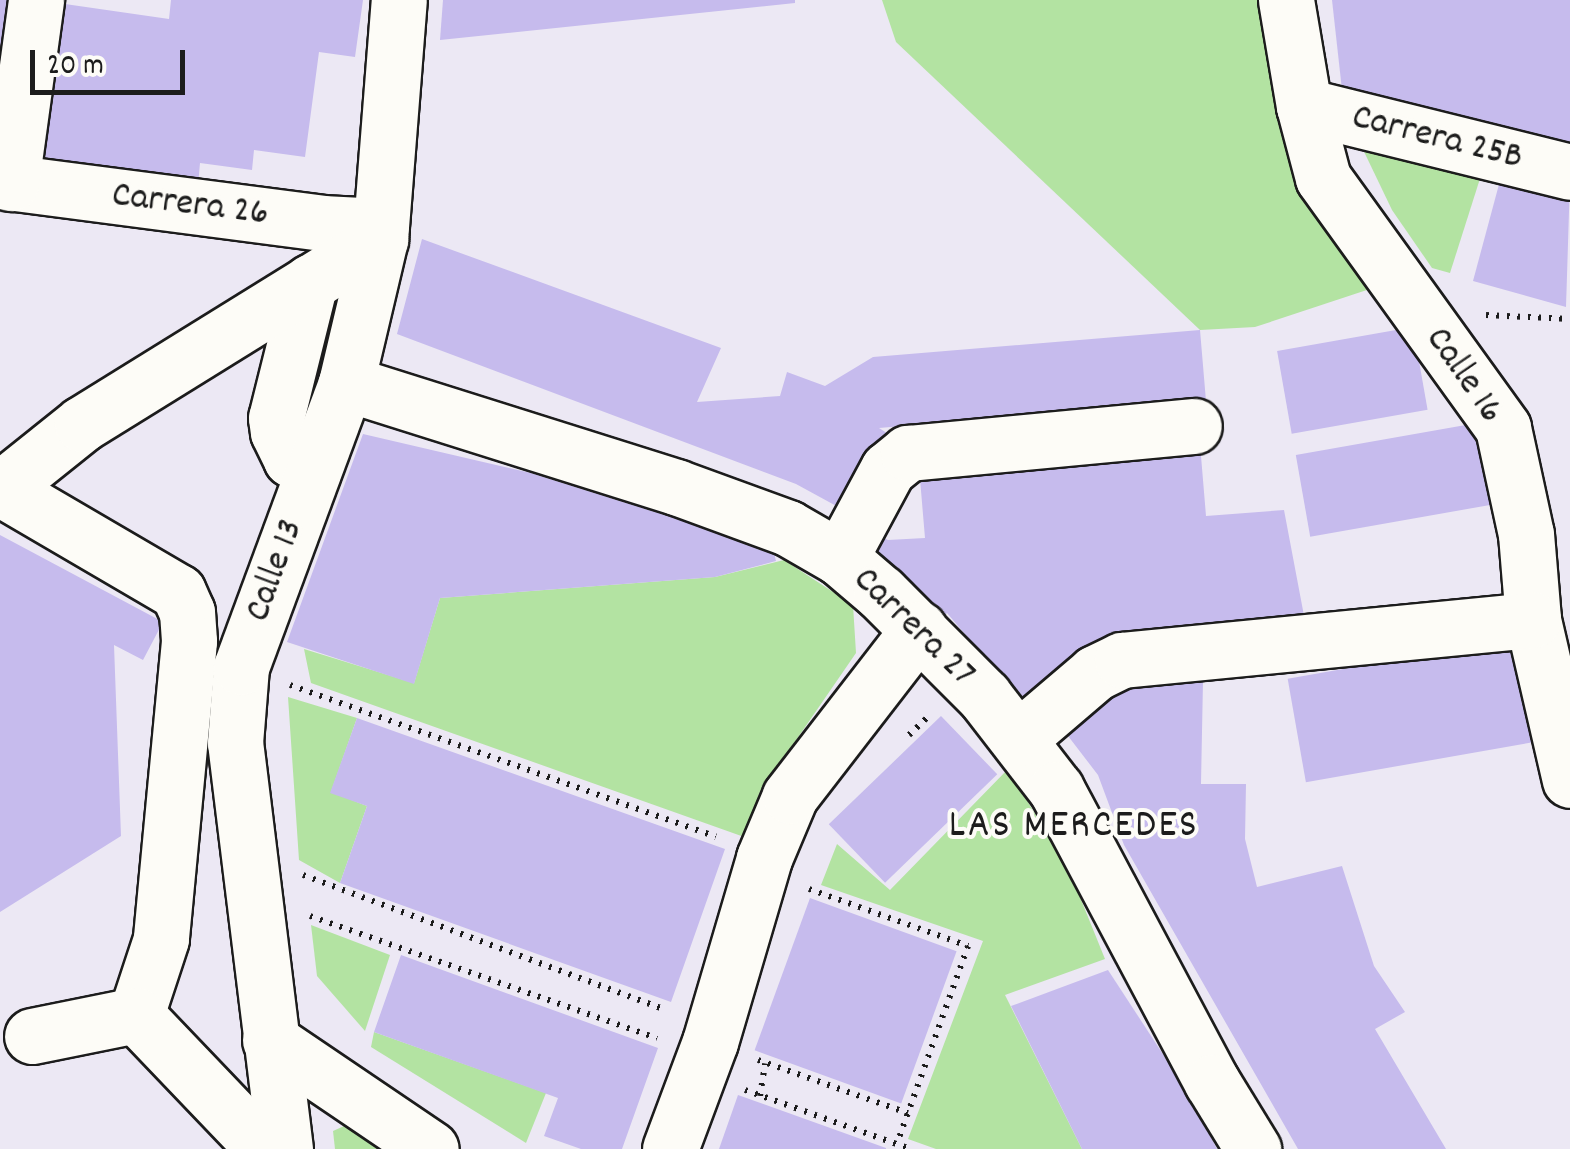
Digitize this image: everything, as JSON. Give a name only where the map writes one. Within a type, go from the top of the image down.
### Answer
[{"type":"street","points":[[6,182],[36,0]]},
{"type":"street","name":"Calle 13","points":[[285,1149],[236,743],[240,667],[346,383],[380,232],[399,0]]},
{"type":"street","name":"Calle 16","points":[[1286,0],[1304,106],[1324,178],[1503,428],[1526,534],[1533,620],[1570,780]]},
{"type":"street","name":"Carrera 25B","points":[[1304,106],[1570,172]]},
{"type":"street","name":"Carrera 26","points":[[6,182],[380,232]]},
{"type":"street","points":[[136,1015],[161,939],[189,641],[187,612],[178,592],[1,488],[82,424],[310,282],[380,232]]},
{"type":"street","points":[[310,282],[276,418],[291,459],[313,470]]},
{"type":"street","name":"Carrera 27","points":[[346,383],[676,487],[788,528],[840,558],[919,630],[1019,738],[1056,788],[1212,1082],[1253,1149]]},
{"type":"street","points":[[840,558],[888,469],[908,453],[1194,426]]},
{"type":"street","points":[[1019,738],[1095,674],[1122,660],[1533,620]]},
{"type":"street","points":[[670,1149],[684,1033],[795,872],[790,796],[919,630]]},
{"type":"street","points":[[32,1036],[136,1015]]},
{"type":"street","points":[[136,1015],[264,1149]]},
{"type":"street","points":[[270,1040],[431,1149]]},
{"type":"path","points":[[240,667],[736,844],[968,946],[897,1143]]},
{"type":"path","points":[[905,740],[940,705]]},
{"type":"path","points":[[795,872],[801,907]]},
{"type":"path","points":[[254,877],[908,1113]]},
{"type":"path","points":[[254,877],[684,1033]]},
{"type":"path","points":[[760,1096],[766,1063]]},
{"type":"path","points":[[739,1088],[911,1149]]},
{"type":"green space","points":[[882,0],[1272,0],[1379,286],[1255,327],[1200,330],[896,42]]},
{"type":"green space","points":[[1356,135],[1484,166],[1450,273],[1432,268],[1392,210]]},
{"type":"green space","points":[[784,560],[853,605],[856,653],[759,794],[747,838],[311,683],[304,649],[414,683],[440,598],[715,577]]},
{"type":"green space","points":[[288,697],[357,718],[331,792],[367,806],[340,883],[299,860]]},
{"type":"green space","points":[[1008,769],[1069,870],[1105,959],[1005,995],[1082,1149],[936,1149],[908,1139],[983,941],[821,885],[837,844],[890,890]]},
{"type":"green space","points":[[311,925],[390,955],[365,1031],[317,976]]},
{"type":"green space","points":[[374,1032],[546,1093],[526,1143],[371,1047]]},
{"type":"green space","points":[[353,1122],[390,1149],[335,1149],[333,1131]]},
{"type":"building","points":[[0,0],[16,0],[0,109]]},
{"type":"building","points":[[171,0],[363,0],[355,57],[319,52],[305,157],[254,150],[252,170],[200,163],[198,185],[44,160],[65,4],[169,19]]},
{"type":"building","points":[[443,0],[795,0],[795,3],[440,40]]},
{"type":"building","points":[[1332,0],[1570,0],[1570,159],[1342,90]]},
{"type":"building","points":[[1505,162],[1570,180],[1566,307],[1473,281]]},
{"type":"building","points":[[422,239],[721,348],[697,402],[780,396],[787,372],[825,386],[873,357],[1200,330],[1206,401],[879,428],[890,435],[840,508],[796,484],[397,334]]},
{"type":"building","points":[[1413,327],[1428,410],[1292,434],[1277,351]]},
{"type":"building","points":[[1477,423],[1491,505],[1310,537],[1296,455]]},
{"type":"building","points":[[363,434],[531,473],[773,549],[776,561],[715,577],[440,598],[414,684],[287,642]]},
{"type":"building","points":[[1200,444],[1206,516],[1284,510],[1305,621],[1029,710],[947,613],[937,624],[861,555],[876,534],[888,540],[925,538],[919,467]]},
{"type":"building","points":[[0,535],[163,622],[143,660],[114,645],[121,836],[0,912]]},
{"type":"building","points":[[1525,637],[1543,740],[1306,782],[1288,679]]},
{"type":"building","points":[[1203,681],[1201,784],[1246,784],[1245,839],[1257,887],[1342,866],[1374,966],[1405,1012],[1375,1029],[1446,1149],[1298,1149],[1124,845],[1098,775],[1065,732],[1127,687]]},
{"type":"building","points":[[941,716],[997,774],[885,883],[829,824]]},
{"type":"building","points":[[357,718],[725,849],[671,1002],[340,883],[367,806],[330,793]]},
{"type":"building","points":[[810,898],[957,951],[901,1104],[755,1050]]},
{"type":"building","points":[[401,955],[658,1048],[622,1149],[581,1149],[544,1136],[558,1098],[374,1032]]},
{"type":"building","points":[[1108,970],[1185,1088],[1217,1149],[1082,1149],[1011,1006]]},
{"type":"building","points":[[738,1095],[886,1148],[886,1149],[719,1149]]},
{"type":"district","name":"LAS MERCEDES","points":[[1074,828]]}]
